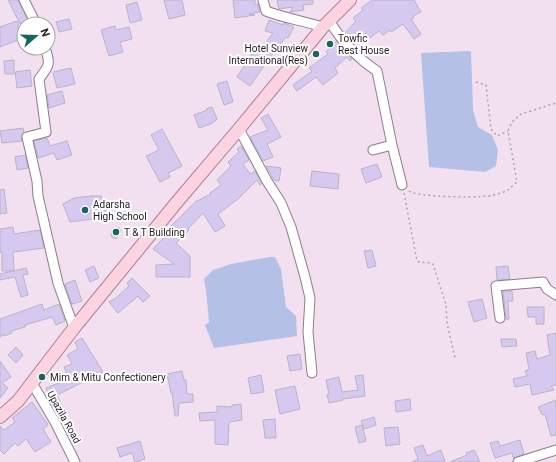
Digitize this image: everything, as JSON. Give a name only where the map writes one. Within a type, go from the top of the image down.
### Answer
[{"type":"main road","points":[[0,417],[18,401],[74,328],[177,202],[326,25],[350,0]]},
{"type":"street","points":[[24,0],[32,16]]},
{"type":"street","points":[[263,0],[266,11],[280,17],[326,25],[337,34],[353,52],[377,71],[402,185]]},
{"type":"street","points":[[48,56],[49,60],[48,67],[39,79],[46,132],[27,136],[37,181],[38,196],[58,283],[74,328]]},
{"type":"street","points":[[239,129],[267,181],[281,203],[291,227],[310,298],[308,332],[312,373]]},
{"type":"street","points":[[373,150],[392,145]]},
{"type":"street","points":[[500,318],[496,286],[542,282],[547,290],[556,295]]},
{"type":"street","name":"Upazila Road","points":[[32,383],[55,422],[75,462]]},
{"type":"street","points":[[518,462],[556,450]]},
{"type":"path","points":[[476,82],[486,85],[491,129],[498,136],[508,131]]},
{"type":"path","points":[[402,185],[412,193],[426,195],[488,196],[508,190],[517,182],[508,131],[512,122],[521,114],[556,103]]},
{"type":"path","points":[[402,185],[417,261],[420,263],[430,262],[433,264],[446,305],[447,323],[455,358]]},
{"type":"water","points":[[471,51],[473,110],[478,127],[492,135],[498,150],[496,166],[485,172],[429,167],[421,53]]},
{"type":"water","points":[[275,257],[281,269],[286,307],[296,316],[297,336],[214,348],[205,325],[209,322],[204,279],[213,270],[231,264]]},
{"type":"building","points":[[8,0],[18,0],[26,16],[16,16]]},
{"type":"building","points":[[164,0],[182,0],[185,15],[169,19]]},
{"type":"building","points":[[233,0],[255,0],[255,5],[258,4],[260,12],[249,14],[255,15],[235,18]]},
{"type":"building","points":[[277,0],[313,0],[313,4],[303,5],[304,10],[290,12],[293,7],[279,9]]},
{"type":"building","points":[[372,0],[414,0],[421,12],[413,16],[414,18],[411,19],[421,34],[414,39],[403,24],[391,32],[390,30],[383,35],[379,31],[370,38],[366,33],[355,45],[345,33],[356,21],[353,18],[363,10],[361,8]]},
{"type":"building","points":[[137,2],[142,20],[130,23],[126,5]]},
{"type":"building","points":[[69,19],[72,29],[59,32],[56,22]]},
{"type":"building","points":[[269,20],[294,27],[288,38],[286,37],[250,86],[237,77],[252,54],[244,48],[249,42],[261,50],[273,33],[265,31]]},
{"type":"building","points":[[16,21],[16,41],[0,47],[0,27]]},
{"type":"building","points":[[115,26],[116,30],[129,27],[132,39],[120,42],[123,52],[109,56],[101,30]]},
{"type":"building","points":[[336,41],[352,59],[350,61],[347,57],[335,68],[338,73],[323,85],[316,77],[297,91],[293,85],[312,71],[309,68],[328,54],[326,52]]},
{"type":"building","points":[[14,60],[14,74],[5,74],[4,61]]},
{"type":"building","points":[[71,68],[75,84],[57,88],[53,72]]},
{"type":"building","points":[[30,70],[32,86],[17,88],[15,72]]},
{"type":"building","points":[[227,81],[233,102],[224,105],[217,84]]},
{"type":"building","points":[[62,91],[65,103],[49,108],[47,95]]},
{"type":"building","points":[[212,107],[217,119],[213,123],[199,128],[194,115]]},
{"type":"building","points":[[268,114],[281,137],[267,144],[273,157],[263,161],[250,137],[268,130],[261,118]]},
{"type":"building","points":[[23,128],[24,132],[21,136],[22,141],[2,143],[0,131]]},
{"type":"building","points":[[162,129],[182,166],[168,173],[170,177],[160,182],[146,156],[159,150],[151,135]]},
{"type":"building","points":[[47,138],[50,146],[67,141],[72,155],[57,160],[54,153],[38,158],[34,141]]},
{"type":"building","points":[[241,146],[249,160],[243,164],[250,174],[255,171],[262,183],[260,185],[257,180],[238,199],[218,214],[225,226],[215,232],[203,213],[176,243],[190,256],[190,277],[156,277],[156,265],[174,264],[153,249],[169,232],[167,230],[195,202],[211,194],[210,193],[221,185],[217,180],[231,166],[228,162],[239,152],[237,149]]},
{"type":"building","points":[[25,155],[28,168],[17,170],[15,157]]},
{"type":"building","points":[[377,164],[382,177],[366,183],[361,169]]},
{"type":"building","points":[[266,166],[281,168],[279,181],[274,180]]},
{"type":"building","points":[[312,171],[339,174],[338,189],[310,186]]},
{"type":"building","points":[[4,189],[7,213],[0,214],[0,190]]},
{"type":"building","name":"Adarsha High School","points":[[101,196],[106,213],[100,218],[70,222],[63,204],[74,198]]},
{"type":"building","points":[[13,227],[14,234],[40,230],[44,248],[13,252],[14,271],[2,271],[0,229]]},
{"type":"building","name":"T & T Building","points":[[118,227],[121,231],[116,239],[112,237],[111,234],[112,231]]},
{"type":"building","points":[[372,250],[376,266],[368,268],[364,251]]},
{"type":"building","points":[[94,266],[99,278],[90,282],[85,270]]},
{"type":"building","points":[[508,266],[510,279],[497,280],[496,267]]},
{"type":"building","points":[[26,268],[28,274],[23,275],[28,295],[21,297],[15,277],[0,280],[0,274]]},
{"type":"building","points":[[132,278],[150,296],[143,302],[138,296],[118,313],[109,302],[116,298],[129,286],[127,283]]},
{"type":"building","points":[[75,280],[82,301],[72,304],[65,284]]},
{"type":"building","points":[[503,291],[512,291],[513,301],[508,301],[509,319],[506,319]]},
{"type":"building","points":[[482,299],[487,318],[474,322],[468,302]]},
{"type":"building","points":[[42,304],[44,310],[59,304],[65,321],[56,325],[52,317],[25,325],[25,327],[11,331],[12,333],[4,336],[4,334],[0,337],[0,319]]},
{"type":"building","points":[[527,307],[544,307],[544,324],[536,324],[536,317],[528,317]]},
{"type":"building","points":[[556,333],[556,385],[551,386],[554,390],[532,395],[530,384],[515,387],[513,379],[527,376],[525,371],[529,369],[526,353],[535,351],[537,359],[550,355],[547,335]]},
{"type":"building","points":[[82,338],[103,372],[57,395],[66,415],[59,418],[50,403],[52,402],[46,388],[69,379],[64,367],[72,364],[67,355],[78,349],[75,342]]},
{"type":"building","points":[[501,339],[516,339],[517,346],[502,347]]},
{"type":"building","points":[[16,347],[23,355],[16,363],[8,355]]},
{"type":"building","points":[[300,354],[302,369],[290,371],[287,356]]},
{"type":"building","points":[[0,361],[11,377],[2,383],[8,388],[0,398]]},
{"type":"building","points":[[182,371],[184,380],[186,380],[187,394],[193,394],[193,402],[179,403],[178,416],[175,416],[172,393],[167,374]]},
{"type":"building","points":[[261,375],[264,392],[251,394],[248,378]]},
{"type":"building","points":[[363,375],[365,396],[343,399],[329,403],[326,380],[339,377],[342,392],[358,390],[355,376]]},
{"type":"building","points":[[295,386],[300,409],[280,414],[275,390]]},
{"type":"building","points":[[410,399],[411,410],[396,412],[395,401]]},
{"type":"building","points":[[556,400],[556,435],[551,436],[545,414],[542,415],[538,407]]},
{"type":"building","points":[[32,402],[48,425],[43,429],[51,442],[35,452],[26,439],[18,446],[15,443],[4,454],[0,450],[0,426],[4,430],[15,422],[12,418]]},
{"type":"building","points":[[241,404],[242,420],[229,422],[228,445],[215,444],[215,420],[200,421],[199,413],[217,412],[217,406],[232,407],[232,405]]},
{"type":"building","points":[[374,417],[376,425],[364,429],[361,421]]},
{"type":"building","points":[[275,419],[276,438],[265,438],[263,420]]},
{"type":"building","points":[[362,425],[366,441],[359,443],[355,427]]},
{"type":"building","points":[[398,427],[400,444],[386,446],[384,428]]},
{"type":"building","points":[[520,440],[524,454],[513,458],[512,453],[495,458],[490,443],[498,441],[500,446]]},
{"type":"building","points":[[140,441],[145,459],[135,462],[132,453],[120,457],[117,448]]},
{"type":"building","points":[[423,445],[427,456],[441,450],[445,461],[412,462],[418,459],[414,448]]},
{"type":"building","points":[[474,450],[480,462],[450,462],[467,455],[466,453]]},
{"type":"place","name":"Towfic Rest House","points":[[330,44]]},
{"type":"place","name":"Hotel Sunview International(Res)","points":[[316,54]]},
{"type":"place","name":"Adarsha High School","points":[[85,210]]},
{"type":"place","name":"T & T Building","points":[[116,232]]},
{"type":"place","name":"Mim & Mitu Confectionery","points":[[42,377]]}]
